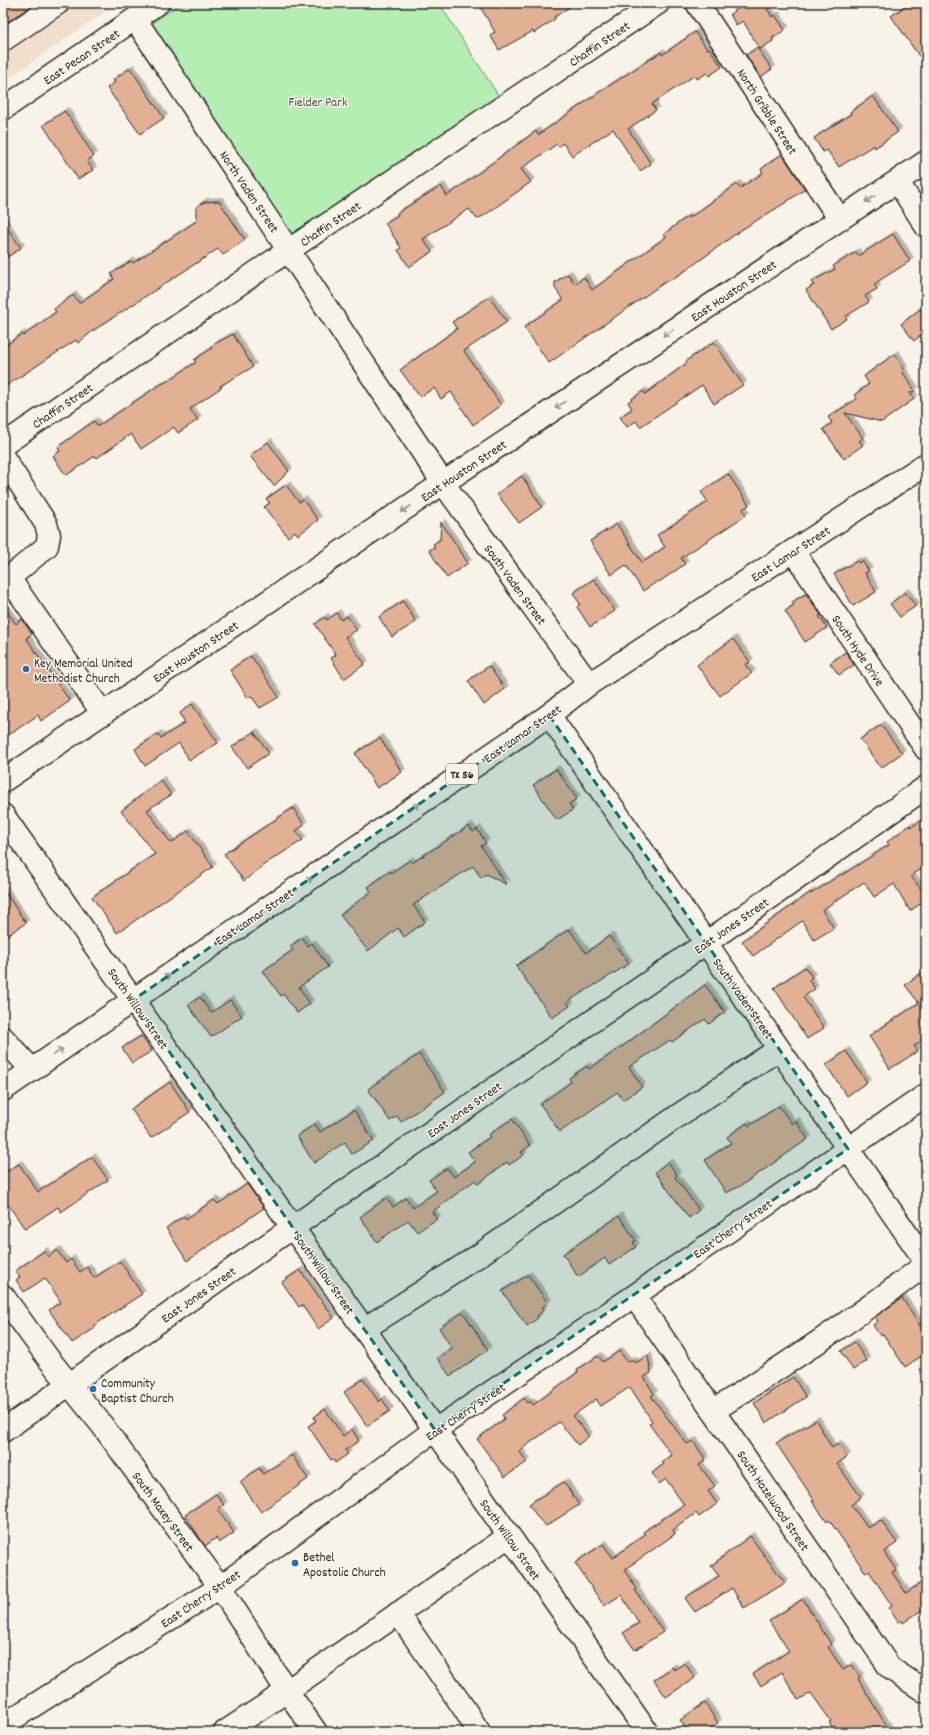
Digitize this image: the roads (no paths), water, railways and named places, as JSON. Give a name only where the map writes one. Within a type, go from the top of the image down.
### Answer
[{"type":"street","points":[[3,40],[58,3]]},
{"type":"street","name":"East Pecan Street","points":[[3,109],[158,3]]},
{"type":"street","name":"Chaffin Street","points":[[3,445],[289,250],[658,3]]},
{"type":"street","name":"North Gribble Street","points":[[697,3],[839,218]]},
{"type":"street","name":"North Vaden Street","points":[[135,19],[443,484]]},
{"type":"street","name":"East Houston Street","points":[[3,781],[839,218],[898,182],[926,162]]},
{"type":"street","points":[[898,182],[926,226]]},
{"type":"street","points":[[3,457],[46,524],[49,535],[47,546],[6,578],[103,714]]},
{"type":"street","name":"East Lamar Street","points":[[3,1090],[549,715],[589,684],[926,464]]},
{"type":"street","name":"South Vaden Street","points":[[443,484],[589,684]]},
{"type":"street","name":"South Hyde Drive","points":[[793,551],[926,749]]},
{"type":"street","name":"South Vaden Street","points":[[549,715],[926,1263]]},
{"type":"street","name":"East Jones Street","points":[[3,1431],[70,1386],[293,1227],[706,943],[926,787]]},
{"type":"street","name":"South Willow Street","points":[[3,815],[647,1732]]},
{"type":"street","points":[[3,1038],[32,1070]]},
{"type":"street","points":[[364,1329],[478,1256],[679,1115],[779,1049]]},
{"type":"street","name":"East Cherry Street","points":[[3,1725],[220,1587],[435,1430],[634,1296],[926,1095]]},
{"type":"street","points":[[713,1411],[788,1363],[878,1302],[926,1263]]},
{"type":"street","name":"South Maxey Street","points":[[3,1296],[48,1358],[102,1425],[220,1587],[287,1691],[316,1732]]},
{"type":"street","name":"South Hazelwood Street","points":[[634,1296],[890,1668],[926,1692]]},
{"type":"street","points":[[225,1732],[287,1691],[509,1536]]},
{"type":"street","points":[[398,1613],[479,1732]]},
{"type":"place","name":"Key Memorial United Methodist Church","points":[[26,669]]},
{"type":"place","name":"Community Baptist Church","points":[[93,1389]]},
{"type":"place","name":"Bethel Apostolic Church","points":[[295,1563]]},
{"type":"park label","name":"Fielder Park","points":[[318,101]]}]
